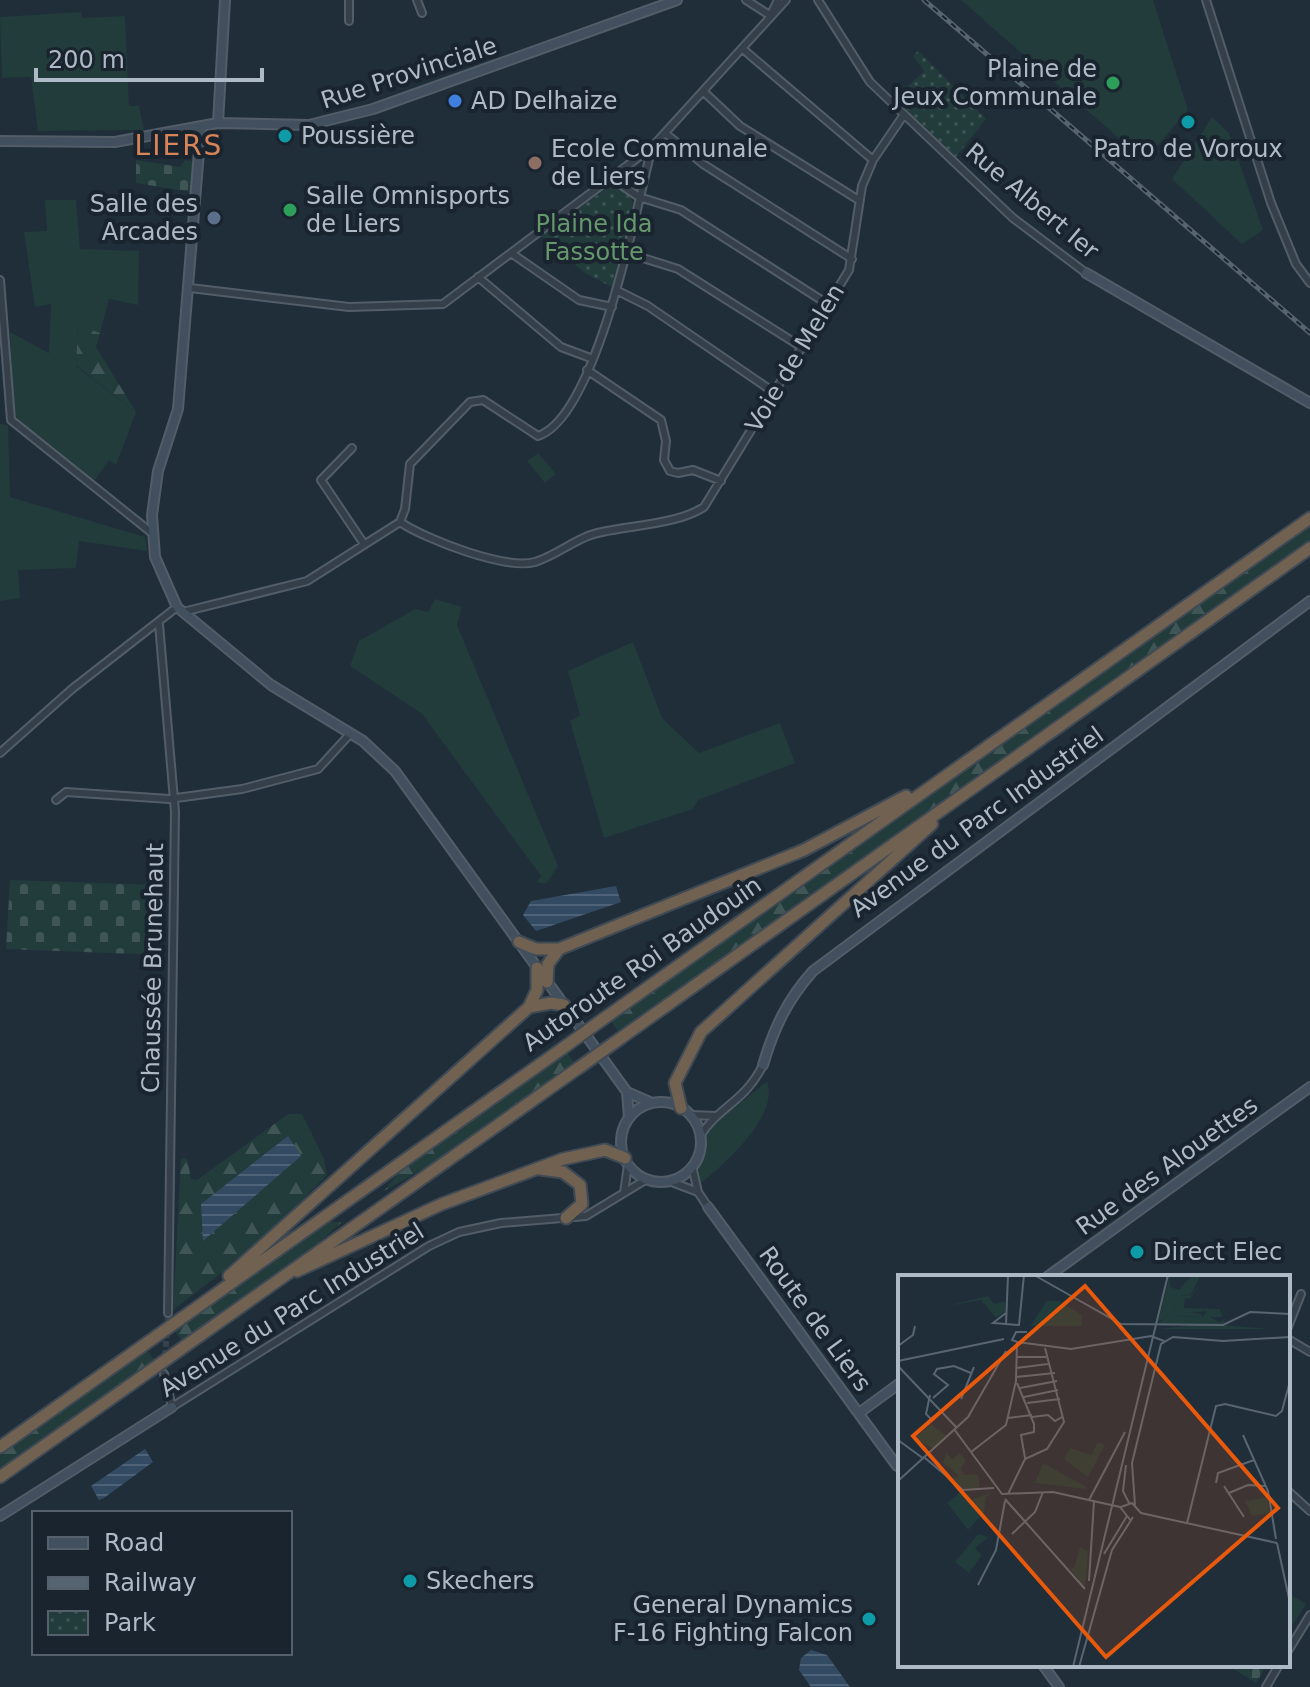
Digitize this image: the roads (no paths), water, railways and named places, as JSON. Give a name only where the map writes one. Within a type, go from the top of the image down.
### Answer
[{"type":"highway","name":"Autoroute Roi Baudouin","points":[[0,1447],[1310,518]]},
{"type":"highway","name":"Autoroute Roi Baudouin","points":[[0,1477],[1310,548]]},
{"type":"highway","points":[[519,942],[536,949],[559,949],[804,850],[932,785]]},
{"type":"highway","points":[[686,1111],[675,1083],[701,1032],[930,826],[941,810]]},
{"type":"highway","points":[[547,982],[548,964],[559,949]]},
{"type":"highway","points":[[214,1295],[231,1275],[529,1007],[537,990],[537,968]]},
{"type":"highway","points":[[529,1007],[551,1003],[564,1005]]},
{"type":"highway","points":[[285,1275],[305,1269],[442,1204],[536,1169],[600,1150],[612,1151],[626,1162]]},
{"type":"highway","points":[[536,1169],[563,1172],[580,1185],[582,1204],[566,1218]]},
{"type":"street","points":[[218,123],[225,0]]},
{"type":"street","points":[[349,0],[349,21]]},
{"type":"street","points":[[417,0],[422,13]]},
{"type":"street","name":"Rue Provinciale","points":[[0,141],[115,142],[218,123],[309,125],[373,109],[677,0]]},
{"type":"street","points":[[746,0],[771,16]]},
{"type":"street","points":[[771,16],[778,0]]},
{"type":"street","points":[[190,288],[349,307],[443,304],[652,147],[744,50],[786,0]]},
{"type":"street","name":"Rue Albert Ier","points":[[818,0],[870,82],[1013,218],[1086,273],[1310,403]]},
{"type":"street","points":[[1206,0],[1271,203],[1296,264],[1310,283]]},
{"type":"street","points":[[744,50],[873,160]]},
{"type":"street","points":[[704,92],[740,126],[857,199]]},
{"type":"street","name":"Voie de Melen","points":[[400,522],[435,541],[472,553],[530,563],[596,533],[689,514],[704,507],[829,305],[852,259],[857,199],[873,160],[903,116]]},
{"type":"street","points":[[201,127],[178,409],[158,471],[152,533],[155,557],[180,610],[271,685],[373,749],[395,771],[627,1092],[653,1103],[717,1116]]},
{"type":"street","points":[[665,133],[703,164],[852,259]]},
{"type":"street","points":[[0,753],[72,689],[180,610],[307,581],[400,522],[405,509],[410,464],[470,402],[483,400],[531,434],[541,436],[570,405],[593,359],[612,307],[652,147]]},
{"type":"street","points":[[611,178],[639,197],[681,210],[829,305]]},
{"type":"street","points":[[511,253],[579,300],[612,307]]},
{"type":"street","points":[[627,253],[678,269],[803,348]]},
{"type":"street","points":[[478,277],[561,347],[593,359]]},
{"type":"street","points":[[0,280],[11,420],[152,533]]},
{"type":"street","points":[[616,290],[648,306],[775,393]]},
{"type":"street","points":[[587,370],[661,420],[666,441],[664,460],[670,471],[693,470],[721,481]]},
{"type":"street","points":[[352,448],[321,480],[364,544]]},
{"type":"street","name":"Avenue du Parc Industriel","points":[[700,1136],[717,1116],[744,1095],[763,1065],[772,1036],[793,993],[833,954],[1310,601]]},
{"type":"street","name":"Chaussée Brunehaut","points":[[159,624],[174,798],[175,970],[168,1313]]},
{"type":"street","points":[[56,800],[66,792],[174,798],[242,789],[318,769],[350,734]]},
{"type":"street","name":"Rue des Alouettes","points":[[1050,1275],[1310,1087]]},
{"type":"street","points":[[624,1193],[626,1162],[621,1137],[629,1118],[627,1092]]},
{"type":"street","points":[[629,1118],[653,1103]]},
{"type":"street","points":[[669,1181],[692,1166],[700,1147],[700,1136],[686,1111]]},
{"type":"street","points":[[626,1162],[647,1179],[669,1181],[698,1192]]},
{"type":"street","name":"Route de Liers","points":[[692,1166],[698,1192],[708,1207],[898,1468]]},
{"type":"street","name":"Avenue du Parc Industriel","points":[[0,1516],[429,1246],[473,1229],[525,1219],[592,1214],[647,1179]]},
{"type":"street","points":[[1290,1322],[1301,1294]]},
{"type":"street","points":[[1290,1340],[1310,1352]]},
{"type":"street","points":[[164,1374],[172,1407]]},
{"type":"street","points":[[859,1413],[898,1384]]},
{"type":"street","points":[[1290,1493],[1310,1511]]},
{"type":"street","points":[[1290,1648],[1310,1615]]},
{"type":"street","points":[[1044,1667],[1059,1687]]},
{"type":"street","points":[[1266,1687],[1278,1667]]},
{"type":"water","points":[[616,886],[621,902],[536,931],[523,915],[531,901]]},
{"type":"water","points":[[288,1136],[301,1156],[203,1241],[201,1204]]},
{"type":"water","points":[[145,1449],[153,1462],[99,1500],[91,1486]]},
{"type":"water","points":[[811,1650],[827,1655],[850,1687],[811,1687],[799,1670],[801,1658]]},
{"type":"tunnel","points":[[164,1374],[168,1313]]},
{"type":"railway","points":[[924,0],[1310,333]]},
{"type":"place","name":"Plaine de Jeux Communale","points":[[1113,83]]},
{"type":"place","name":"AD Delhaize","points":[[455,101]]},
{"type":"place","name":"Patro de Voroux","points":[[1188,122]]},
{"type":"place","name":"Poussière","points":[[285,136]]},
{"type":"place","name":"Ecole Communale de Liers","points":[[535,163]]},
{"type":"place","name":"Salle Omnisports de Liers","points":[[290,210]]},
{"type":"place","name":"Salle des Arcades","points":[[214,218]]},
{"type":"place","name":"Direct Elec","points":[[1137,1252]]},
{"type":"place","name":"Skechers","points":[[410,1581]]},
{"type":"place","name":"General Dynamics F-16 Fighting Falcon","points":[[869,1619]]},
{"type":"district","name":"LIERS","points":[[179,145]]},
{"type":"park label","name":"Plaine Ida Fassotte","points":[[594,238]]}]
